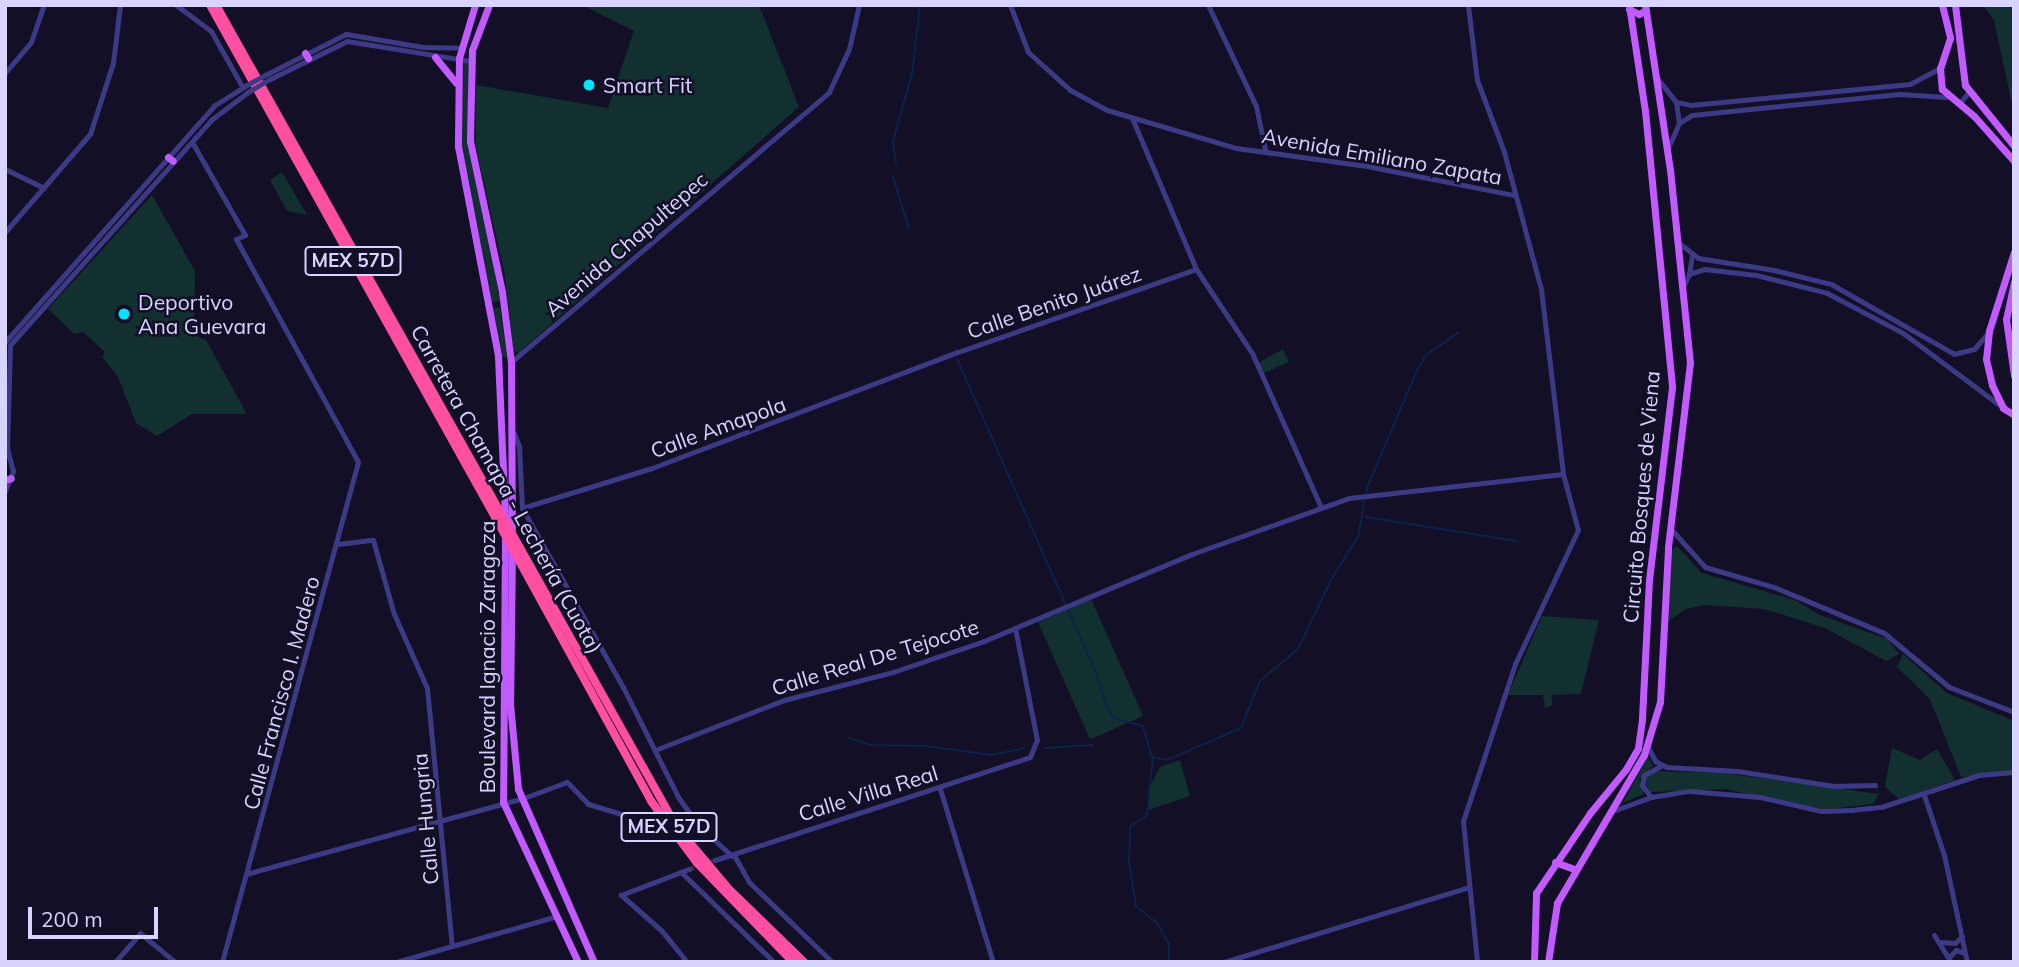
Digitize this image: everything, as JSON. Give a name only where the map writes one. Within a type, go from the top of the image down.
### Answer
[{"type":"highway","name":"Carretera Chamapa - Lechería (Cuota)","points":[[210,5],[676,826],[728,888],[804,962]]},
{"type":"highway","name":"Carretera Chamapa - Lechería (Cuota)","points":[[216,5],[497,514],[517,556],[651,801],[697,863],[793,962]]},
{"type":"main road","name":"Boulevard Ignacio Zaragoza","points":[[475,5],[459,58],[460,164],[498,356],[505,464],[503,802],[578,962]]},
{"type":"main road","name":"Boulevard Ignacio Zaragoza","points":[[489,5],[472,50],[472,154],[505,313],[511,362],[514,433],[510,684],[520,799],[594,962]]},
{"type":"main road","points":[[1942,5],[1950,28],[1948,52],[1940,68],[1947,97],[1959,104],[2014,161]]},
{"type":"main road","points":[[1955,5],[1968,93],[2014,146]]},
{"type":"main road","points":[[1629,7],[1639,14],[1646,8]]},
{"type":"main road","name":"Circuito Bosques de Viena","points":[[1534,962],[1536,893],[1555,862],[1637,748],[1643,696],[1672,386],[1629,7]]},
{"type":"main road","name":"Circuito Bosques de Viena","points":[[1548,962],[1552,922],[1574,869],[1648,747],[1660,697],[1670,528],[1682,449],[1690,363],[1668,151],[1646,8]]},
{"type":"main road","points":[[1634,40],[1641,34],[1651,35]]},
{"type":"main road","points":[[435,57],[458,85]]},
{"type":"main road","points":[[2014,252],[1989,331],[1988,373],[2003,408],[2014,415]]},
{"type":"main road","points":[[2014,282],[2006,319],[2014,375]]},
{"type":"main road","points":[[1664,300],[1681,296]]},
{"type":"main road","points":[[490,315],[494,303],[505,313]]},
{"type":"main road","points":[[498,356],[511,362]]},
{"type":"main road","points":[[1665,450],[1682,449]]},
{"type":"main road","points":[[1662,476],[1678,477]]},
{"type":"main road","points":[[1643,676],[1651,680],[1660,673]]},
{"type":"main road","points":[[1643,696],[1653,693],[1660,697]]},
{"type":"main road","points":[[1555,862],[1574,869]]},
{"type":"street","points":[[5,73],[31,42],[44,5]]},
{"type":"street","points":[[5,232],[90,134],[114,55],[120,5]]},
{"type":"street","points":[[176,5],[186,8],[211,31],[245,89]]},
{"type":"street","name":"Avenida Chapultepec","points":[[511,362],[830,92],[849,49],[859,5]]},
{"type":"street","name":"Avenida Emiliano Zapata","points":[[1010,5],[1028,52],[1056,79],[1107,110],[1236,148],[1265,149],[1514,195],[1541,289],[1563,474],[1578,530],[1515,664],[1472,786],[1463,821],[1478,962]]},
{"type":"street","points":[[1208,5],[1256,106],[1265,149]]},
{"type":"street","points":[[1468,5],[1477,80],[1494,120],[1514,195]]},
{"type":"street","points":[[5,491],[8,479],[6,421],[10,345],[215,105],[330,39],[353,34],[423,47],[472,50]]},
{"type":"street","points":[[306,55],[354,41],[435,57],[471,61]]},
{"type":"street","points":[[1948,52],[1962,54]]},
{"type":"street","points":[[1678,123],[1692,115],[1928,85],[1940,68]]},
{"type":"street","points":[[1658,79],[1676,102],[1678,123],[1668,151]]},
{"type":"street","points":[[1676,102],[1721,103],[1910,84],[1928,85],[1947,97]]},
{"type":"street","points":[[5,342],[171,159],[245,89]]},
{"type":"street","points":[[1959,104],[1968,93]]},
{"type":"street","points":[[1132,118],[1196,269],[1263,376],[1321,507]]},
{"type":"street","name":"Calle Francisco I. Madero","points":[[192,142],[245,235],[236,239],[346,435],[358,467],[223,961]]},
{"type":"street","points":[[5,169],[44,188]]},
{"type":"street","points":[[1677,241],[1692,256],[1830,284],[1954,354],[1974,349],[1989,331]]},
{"type":"street","points":[[1681,296],[1692,256]]},
{"type":"street","name":"Calle Benito Juárez","points":[[922,365],[1196,269]]},
{"type":"street","points":[[1689,274],[1703,269],[1733,271],[1827,293],[1903,333],[2003,408]]},
{"type":"street","name":"Calle Amapola","points":[[522,508],[652,468],[922,365]]},
{"type":"street","points":[[514,433],[519,446],[522,508],[686,810],[733,856],[749,882],[832,962]]},
{"type":"street","name":"Calle Real De Tejocote","points":[[655,750],[784,700],[893,672],[1015,628],[1192,554],[1321,507],[1356,497],[1563,474]]},
{"type":"street","points":[[1670,528],[1705,567],[1774,587],[1884,633],[1949,687],[2014,712]]},
{"type":"street","name":"Calle Hungria","points":[[338,544],[373,540],[394,614],[427,688],[442,818],[452,946]]},
{"type":"street","name":"Calle Villa Real","points":[[715,860],[940,789],[1030,757],[1037,740],[1025,660],[1015,628]]},
{"type":"street","points":[[1648,747],[1661,766]]},
{"type":"street","points":[[1651,797],[1642,785],[1644,775],[1661,766],[1737,771],[1834,786],[1875,785]]},
{"type":"street","points":[[1610,812],[1651,797],[1719,791],[1821,811],[1881,807],[1986,774],[2014,772]]},
{"type":"street","points":[[246,874],[442,818],[520,799],[567,782],[587,804],[652,823]]},
{"type":"street","points":[[940,789],[975,912],[993,962]]},
{"type":"street","points":[[1924,795],[1967,962]]},
{"type":"street","points":[[687,962],[662,931],[621,895],[689,869]]},
{"type":"street","points":[[681,872],[774,962]]},
{"type":"street","points":[[1224,962],[1469,887]]},
{"type":"street","points":[[396,962],[557,916]]},
{"type":"street","points":[[115,962],[140,933],[175,962]]},
{"type":"street","points":[[1934,935],[1950,960],[1956,950],[1965,953]]},
{"type":"street","points":[[1939,942],[1955,943],[1962,936]]},
{"type":"green space","points":[[582,5],[759,5],[799,107],[518,353],[513,350],[505,275],[476,148],[476,85],[608,108],[634,31]]},
{"type":"green space","points":[[1983,5],[2014,5],[2014,114],[1994,20]]},
{"type":"green space","points":[[464,62],[469,64],[468,123],[500,301],[490,303],[460,155]]},
{"type":"green space","points":[[282,172],[307,215],[287,211],[270,180]]},
{"type":"green space","name":"Deportivo Ana Guevara","points":[[152,195],[195,271],[194,335],[206,340],[247,414],[192,414],[157,436],[136,423],[118,377],[102,357],[105,352],[83,332],[74,334],[48,309]]},
{"type":"green space","points":[[493,308],[500,308],[507,358],[500,355]]},
{"type":"green space","points":[[1283,349],[1289,362],[1264,373],[1258,363]]},
{"type":"green space","points":[[1677,546],[1702,573],[1795,600],[1820,615],[1887,639],[1899,654],[1886,661],[1825,628],[1764,609],[1704,605],[1686,609],[1666,623],[1671,551]]},
{"type":"green space","points":[[1091,599],[1143,716],[1090,740],[1038,623]]},
{"type":"green space","points":[[1542,616],[1599,620],[1581,694],[1551,695],[1553,705],[1545,708],[1543,695],[1508,695]]},
{"type":"green space","points":[[1903,654],[1947,693],[2014,721],[2014,771],[1961,777],[1930,699],[1897,667]]},
{"type":"green space","points":[[1892,748],[1920,760],[1937,749],[1955,780],[1899,799],[1885,787]]},
{"type":"green space","points":[[1648,756],[1653,766],[1639,780],[1644,794],[1623,803]]},
{"type":"green space","points":[[1180,760],[1190,796],[1148,810],[1148,791],[1160,767]]},
{"type":"green space","points":[[1654,771],[1723,773],[1879,794],[1873,804],[1819,810],[1726,789],[1650,792],[1644,780]]},
{"type":"waterway","points":[[896,166],[893,141],[912,74],[920,5]]},
{"type":"waterway","points":[[893,177],[909,229]]},
{"type":"waterway","points":[[1169,962],[1169,944],[1157,923],[1136,906],[1129,862],[1130,827],[1147,815],[1153,757],[1167,760],[1241,728],[1260,681],[1298,649],[1332,578],[1358,537],[1367,488],[1417,370],[1426,355],[1458,333]]},
{"type":"waterway","points":[[957,359],[1095,670],[1107,707],[1113,718],[1143,726],[1152,757]]},
{"type":"waterway","points":[[1366,517],[1516,541]]},
{"type":"waterway","points":[[849,738],[870,745],[925,746],[992,755],[1024,748]]},
{"type":"waterway","points":[[1045,748],[1093,745]]},
{"type":"tunnel","points":[[689,869],[715,860]]},
{"type":"place","name":"Smart Fit","points":[[589,85]]},
{"type":"place","name":"Deportivo Ana Guevara","points":[[124,314]]}]
